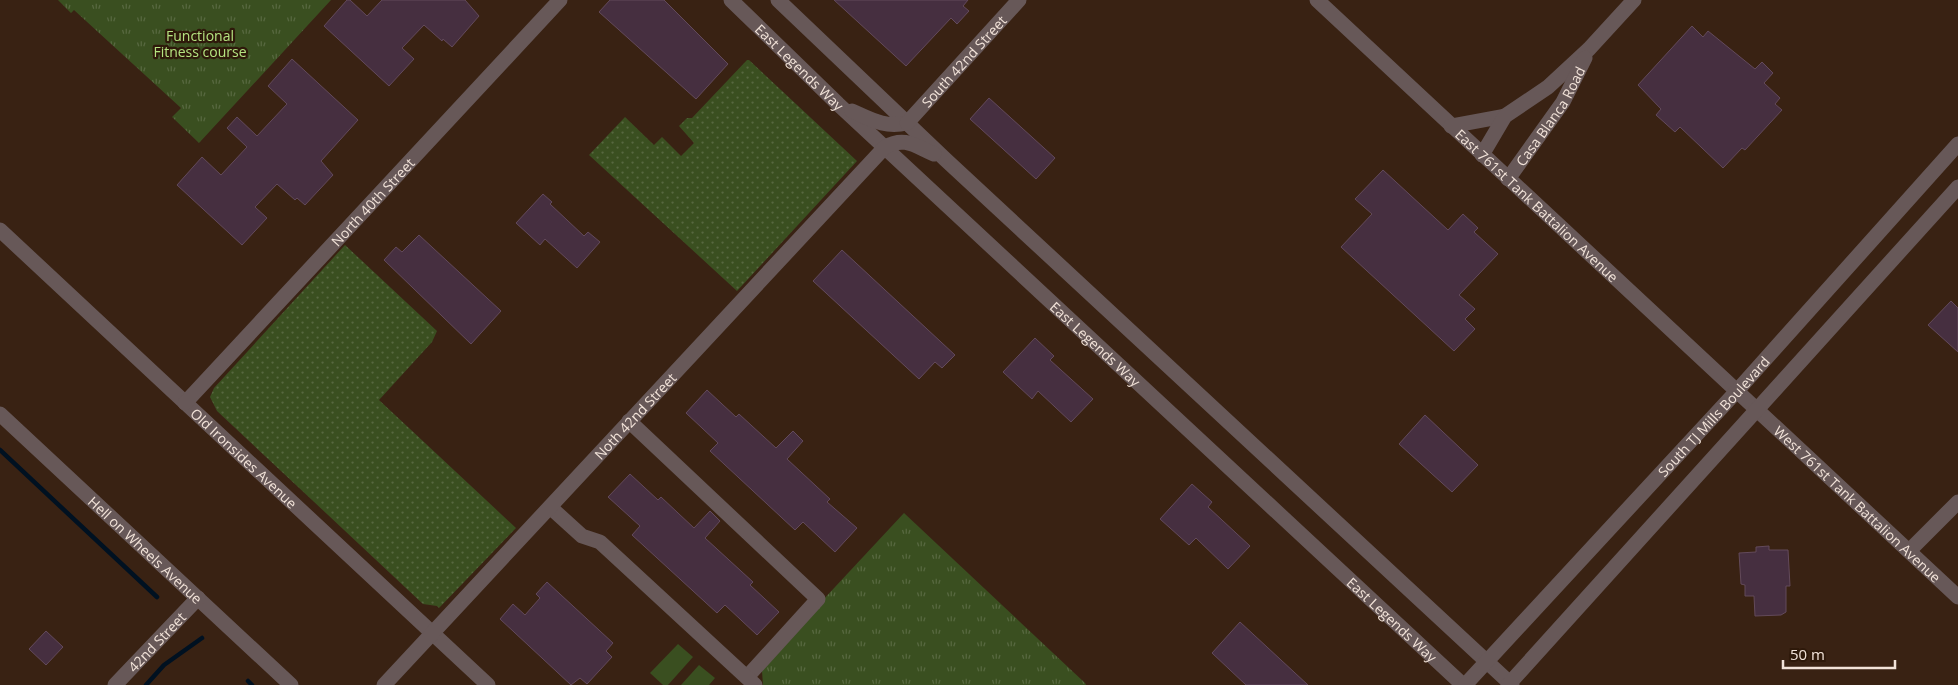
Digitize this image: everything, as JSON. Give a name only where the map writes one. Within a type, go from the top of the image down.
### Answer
[{"type":"street","name":"North 40th Street","points":[[185,403],[560,0]]},
{"type":"street","name":"East Legends Way","points":[[731,0],[838,104],[1464,685]]},
{"type":"street","points":[[778,0],[946,160],[1510,684]]},
{"type":"street","name":"South 42nd Street","points":[[907,123],[1019,0]]},
{"type":"street","name":"East 761st Tank Battalion Avenue","points":[[1317,0],[1757,412]]},
{"type":"street","name":"Casa Blanca Road","points":[[1451,126],[1505,116],[1548,87],[1589,49],[1634,0]]},
{"type":"street","name":"Casa Blanca Road","points":[[1508,180],[1563,102],[1589,49]]},
{"type":"street","points":[[838,104],[880,124],[893,126],[907,123]]},
{"type":"street","name":"Casa Blanca Road","points":[[1482,155],[1505,116]]},
{"type":"street","points":[[885,147],[896,141],[906,142],[946,160]]},
{"type":"street","name":"South TJ Mills Boulevard","points":[[1464,685],[1736,392],[1958,144]]},
{"type":"street","name":"Noth 42nd Street","points":[[384,685],[885,147]]},
{"type":"street","name":"South TJ Mills Boulevard","points":[[1510,684],[1757,412],[1958,186]]},
{"type":"street","name":"Old Ironsides Avenue","points":[[0,230],[488,685]]},
{"type":"street","name":"West 761st Tank Battalion Avenue","points":[[1757,412],[1958,597]]},
{"type":"street","name":"Hell on Wheels Avenue","points":[[0,414],[291,685]]},
{"type":"street","points":[[550,507],[582,536],[600,542],[751,681],[818,599],[629,421]]},
{"type":"street","points":[[1909,551],[1958,502]]},
{"type":"street","name":"42nd Street","points":[[115,685],[198,598]]},
{"type":"green space","name":"Functional Fitness course","points":[[58,0],[331,0],[199,143],[172,117],[181,108],[74,10],[71,13]]},
{"type":"green space","points":[[747,60],[857,161],[737,291],[589,155],[625,117],[654,145],[662,137],[681,156],[694,143],[679,126],[687,118],[692,118]]},
{"type":"green space","points":[[345,245],[437,331],[432,342],[379,400],[516,528],[439,608],[423,604],[217,411],[210,397],[214,388]]},
{"type":"green space","points":[[904,513],[1086,685],[763,685],[762,671],[767,660]]},
{"type":"green space","points":[[678,644],[693,657],[668,685],[663,685],[650,673]]},
{"type":"green space","points":[[699,665],[715,678],[709,685],[681,685]]},
{"type":"building","points":[[347,0],[350,0],[367,16],[382,0],[465,0],[479,16],[452,47],[424,25],[402,48],[414,59],[389,86],[324,26]]},
{"type":"building","points":[[610,0],[664,0],[728,64],[696,99],[599,12]]},
{"type":"building","points":[[834,0],[968,0],[963,6],[969,11],[957,24],[951,18],[906,66]]},
{"type":"building","points":[[1692,26],[1703,37],[1708,31],[1755,69],[1762,62],[1773,73],[1764,83],[1780,98],[1775,104],[1782,110],[1745,150],[1742,148],[1723,168],[1680,127],[1675,132],[1656,115],[1661,109],[1638,85]]},
{"type":"building","points":[[292,59],[358,120],[321,161],[333,175],[305,205],[297,198],[295,200],[277,184],[255,207],[267,218],[242,245],[177,185],[202,157],[221,175],[247,147],[227,128],[237,117],[257,136],[287,104],[268,86]]},
{"type":"building","points":[[989,98],[1055,158],[1036,179],[970,119]]},
{"type":"building","points":[[1383,170],[1448,230],[1463,214],[1478,228],[1474,232],[1498,254],[1459,295],[1475,309],[1465,319],[1475,329],[1454,351],[1341,247],[1372,214],[1355,199]]},
{"type":"building","points":[[543,194],[552,202],[550,204],[584,236],[588,232],[600,242],[577,268],[545,239],[540,245],[516,223]]},
{"type":"building","points":[[419,235],[501,311],[471,344],[384,260],[396,247],[402,252]]},
{"type":"building","points":[[842,250],[955,355],[942,368],[935,362],[919,379],[813,281]]},
{"type":"building","points":[[1951,301],[1958,308],[1958,352],[1928,325]]},
{"type":"building","points":[[1035,338],[1054,356],[1050,360],[1093,399],[1071,422],[1038,391],[1032,399],[1003,372]]},
{"type":"building","points":[[707,390],[736,417],[739,414],[776,448],[793,431],[803,441],[787,459],[830,499],[827,502],[857,528],[835,552],[803,522],[795,530],[710,451],[718,443],[686,413]]},
{"type":"building","points":[[1425,415],[1478,465],[1452,492],[1399,444]]},
{"type":"building","points":[[630,474],[658,500],[661,497],[694,528],[710,511],[720,521],[705,538],[753,582],[750,585],[779,612],[757,635],[725,605],[717,613],[632,535],[640,526],[608,497]]},
{"type":"building","points":[[1192,484],[1212,502],[1208,507],[1250,546],[1228,569],[1196,538],[1189,545],[1160,519]]},
{"type":"building","points":[[1769,546],[1769,550],[1788,550],[1790,586],[1786,586],[1786,612],[1781,615],[1755,616],[1754,596],[1745,596],[1745,585],[1741,584],[1739,553],[1756,552],[1756,547]]},
{"type":"building","points":[[547,582],[613,643],[606,651],[612,657],[587,684],[580,678],[571,685],[500,619],[513,604],[525,615],[540,598],[536,594]]},
{"type":"building","points":[[1240,622],[1308,685],[1246,685],[1212,653]]},
{"type":"building","points":[[46,631],[63,647],[46,665],[29,649]]},
{"type":"waterway","points":[[0,450],[157,597]]},
{"type":"waterway","points":[[146,685],[164,665],[202,638]]},
{"type":"waterway","points":[[248,681],[252,685]]}]
